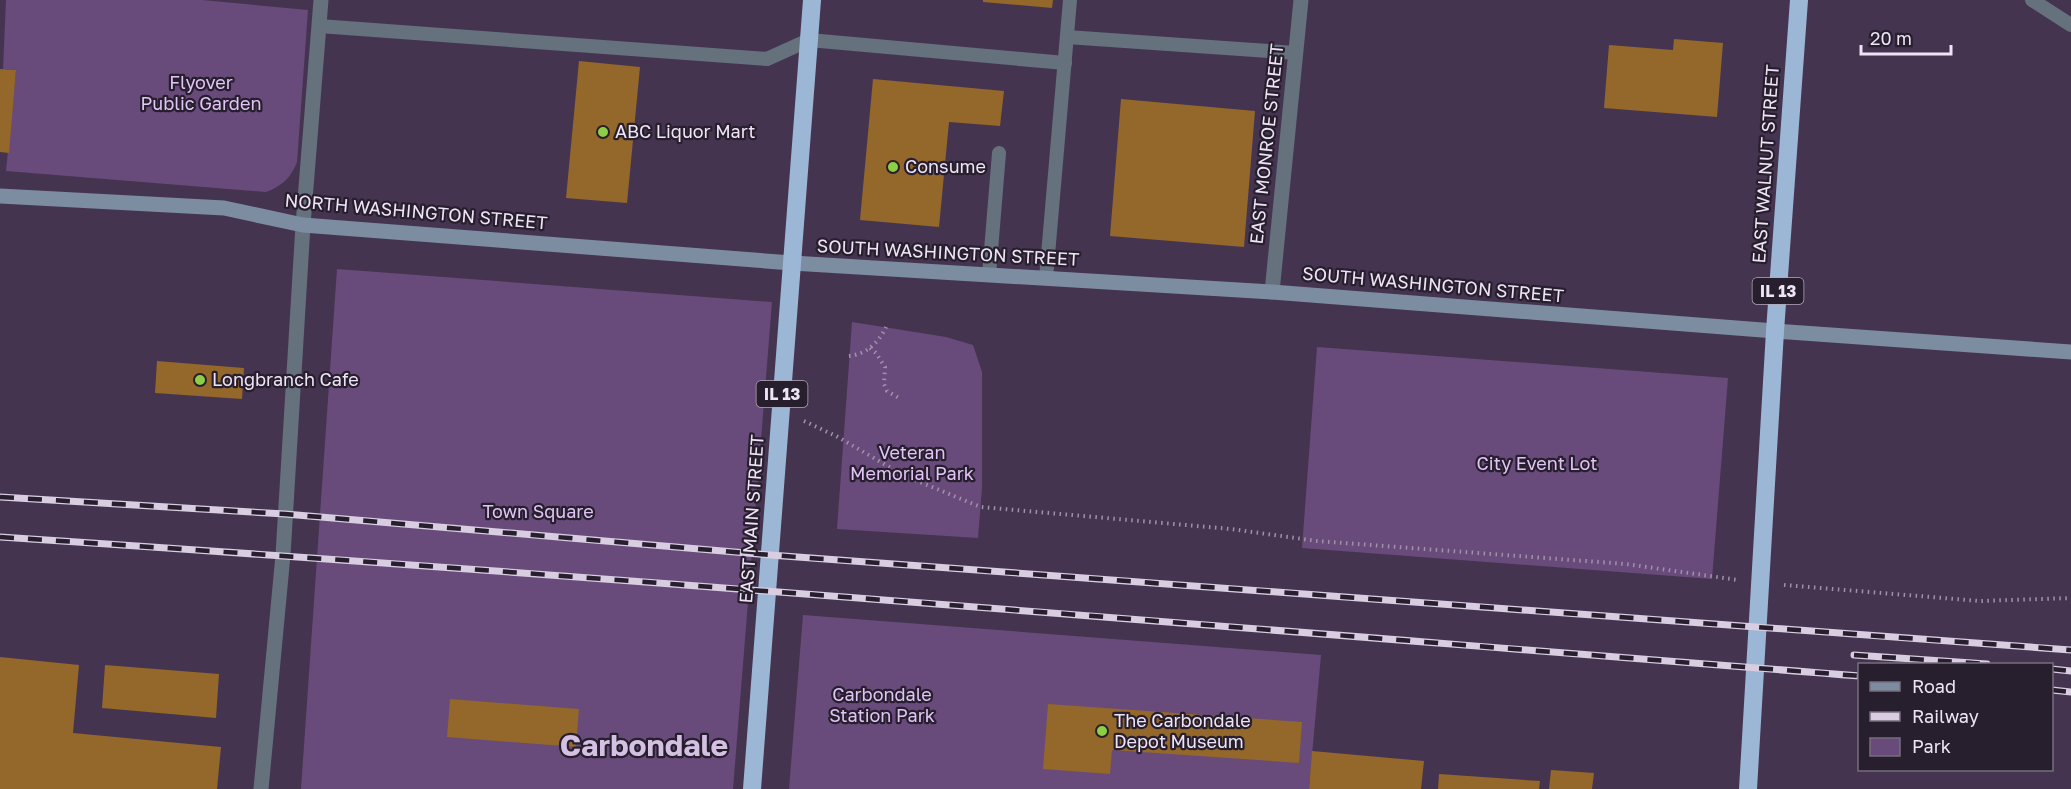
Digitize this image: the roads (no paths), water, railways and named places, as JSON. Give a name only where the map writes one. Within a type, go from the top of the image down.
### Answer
[{"type":"highway","name":"EAST MAIN STREET","points":[[752,789],[812,0]]},
{"type":"highway","name":"EAST WALNUT STREET","points":[[1748,789],[1775,332],[1799,0]]},
{"type":"street","points":[[261,789],[283,555],[303,225],[321,0]]},
{"type":"street","name":"EAST MONROE STREET","points":[[1272,292],[1301,0]]},
{"type":"street","name":"NORTH WASHINGTON STREET","points":[[0,196],[224,208],[303,225],[792,263]]},
{"type":"street","name":"SOUTH WASHINGTON STREET","points":[[792,263],[1272,292],[1775,332],[2071,352]]},
{"type":"lane","points":[[1046,278],[1070,0]]},
{"type":"lane","points":[[2032,0],[2071,26]]},
{"type":"lane","points":[[319,26],[767,59],[809,40],[1065,63]]},
{"type":"lane","points":[[1067,37],[1296,53]]},
{"type":"lane","points":[[988,275],[999,153]]},
{"type":"railway","points":[[0,497],[285,514],[770,555],[2071,650]]},
{"type":"railway","points":[[0,537],[698,586],[1858,676]]},
{"type":"railway","points":[[1854,655],[1972,663]]},
{"type":"railway","points":[[2053,669],[2071,671]]},
{"type":"railway","points":[[2053,690],[2071,692]]},
{"type":"place","name":"ABC Liquor Mart","points":[[603,132]]},
{"type":"place","name":"Consume","points":[[893,167]]},
{"type":"place","name":"Longbranch Cafe","points":[[200,380]]},
{"type":"place","name":"The Carbondale Depot Museum","points":[[1102,731]]},
{"type":"district","name":"Carbondale","points":[[644,746]]},
{"type":"park label","name":"Flyover Public Garden","points":[[201,94]]},
{"type":"park label","name":"Veteran Memorial Park","points":[[912,463]]},
{"type":"park label","name":"City Event Lot","points":[[1537,464]]},
{"type":"park label","name":"Town Square","points":[[538,512]]},
{"type":"park label","name":"Carbondale Station Park","points":[[882,705]]}]
